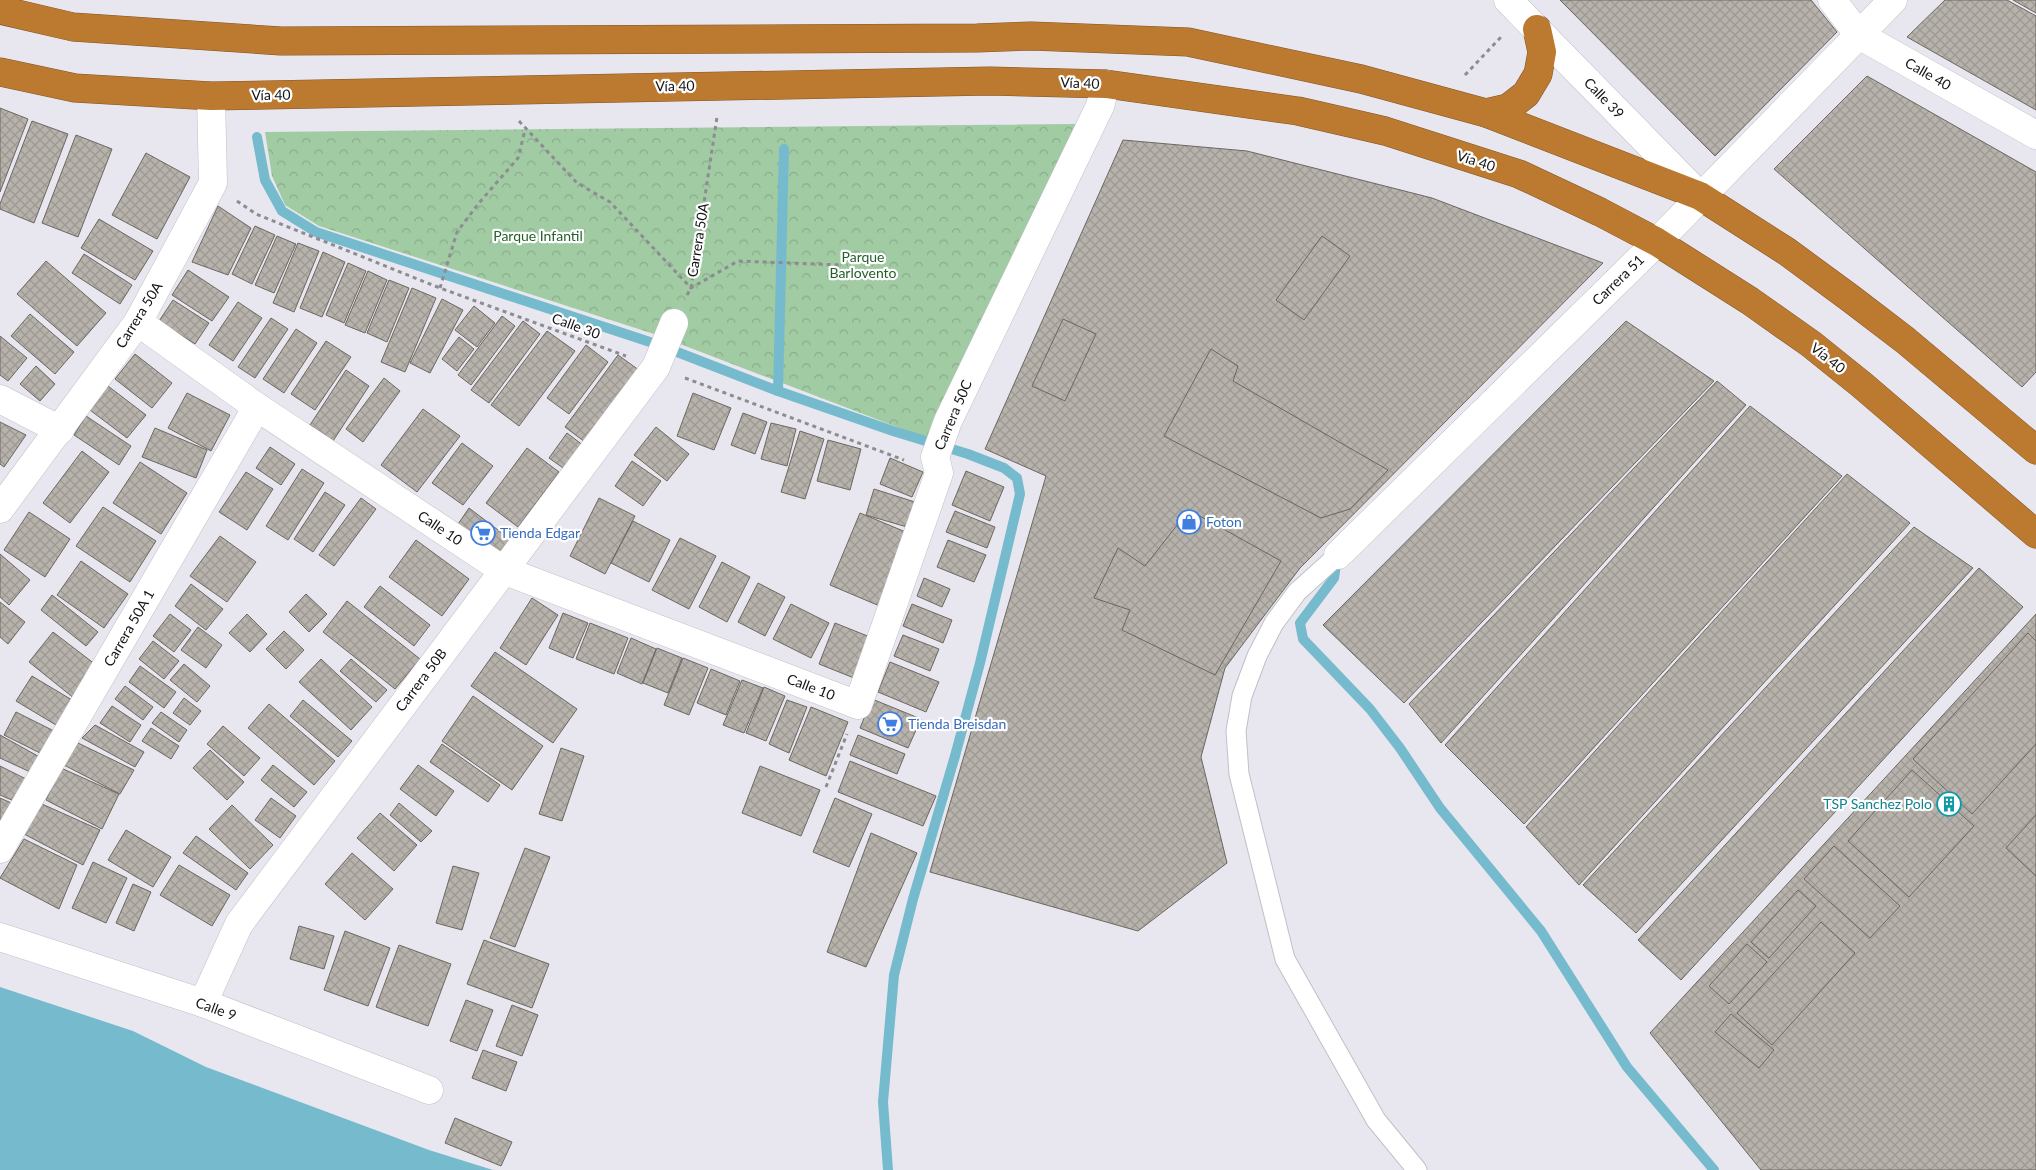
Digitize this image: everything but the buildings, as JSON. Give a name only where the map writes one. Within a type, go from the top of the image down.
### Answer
[{"type":"highway","points":[[0,10],[74,27],[280,41],[977,38],[1031,36],[1188,42],[1361,78],[1486,113],[1700,196],[1786,251],[1850,298],[1905,340],[2036,450]]},
{"type":"highway","points":[[1486,113],[1508,108],[1526,94],[1538,74],[1542,52],[1537,29]]},
{"type":"highway","name":"Vía 40","points":[[0,72],[75,88],[212,96],[990,80],[1106,84],[1298,111],[1385,131],[1519,174],[1600,212],[1657,242],[1750,301],[1811,344],[1862,385],[2036,534]]},
{"type":"street","name":"Calle 39","points":[[1508,0],[1700,196]]},
{"type":"street","name":"Calle 40","points":[[1832,0],[1859,35],[2036,135]]},
{"type":"street","name":"Carrera 51","points":[[1338,555],[1657,242],[1893,0]]},
{"type":"street","name":"Carrera 50C","points":[[858,705],[937,465],[948,421],[1100,106],[1106,84]]},
{"type":"street","name":"Carrera 50A","points":[[0,509],[138,322],[213,183],[212,96]]},
{"type":"street","name":"Calle 10","points":[[138,322],[257,407],[503,570],[858,705]]},
{"type":"street","points":[[658,363],[674,323]]},
{"type":"street","name":"Carrera 50B","points":[[203,1003],[239,924],[658,363]]},
{"type":"street","points":[[0,399],[60,430]]},
{"type":"street","name":"Carrera 50A 1","points":[[0,849],[257,407]]},
{"type":"street","name":"Calle 9","points":[[0,937],[203,1003],[429,1090]]},
{"type":"lane","points":[[1338,555],[1297,592],[1274,623],[1257,656],[1242,696],[1236,731],[1239,774],[1285,960],[1376,1120],[1417,1170]]},
{"type":"path","name":"Carrera 50A","points":[[674,323],[691,288],[717,116]]},
{"type":"path","points":[[517,118],[526,130],[577,183],[610,202],[691,288],[738,261],[842,265]]},
{"type":"path","points":[[440,287],[457,232],[518,158],[526,130]]},
{"type":"path","name":"Calle 30","points":[[213,183],[256,214],[440,287],[658,363],[937,465]]},
{"type":"path","points":[[826,786],[858,705]]},
{"type":"green space","name":"Parque Barlovento","points":[[1076,124],[936,442],[654,334],[319,226],[285,205],[272,176],[265,132]]},
{"type":"water","points":[[0,987],[133,1031],[206,1067],[429,1150],[493,1170],[0,1170]]},
{"type":"waterway","points":[[257,137],[265,180],[282,211],[316,232],[659,345],[778,391],[893,431],[968,454],[1004,468],[1017,478],[1020,494],[980,663],[913,899],[894,975],[883,1102],[888,1170]]},
{"type":"waterway","points":[[778,391],[784,149]]},
{"type":"waterway","points":[[1337,558],[1334,578],[1300,623],[1303,639],[1370,709],[1400,748],[1440,808],[1541,931],[1627,1067],[1714,1170]]},
{"type":"place","name":"Foton","points":[[1189,522]]},
{"type":"place","name":"Tienda Edgar","points":[[483,533]]},
{"type":"place","name":"Tienda Breisdan","points":[[890,724]]},
{"type":"place","name":"TSP Sanchez Polo","points":[[1949,804]]},
{"type":"park label","name":"Parque Infantil","points":[[538,236]]}]
